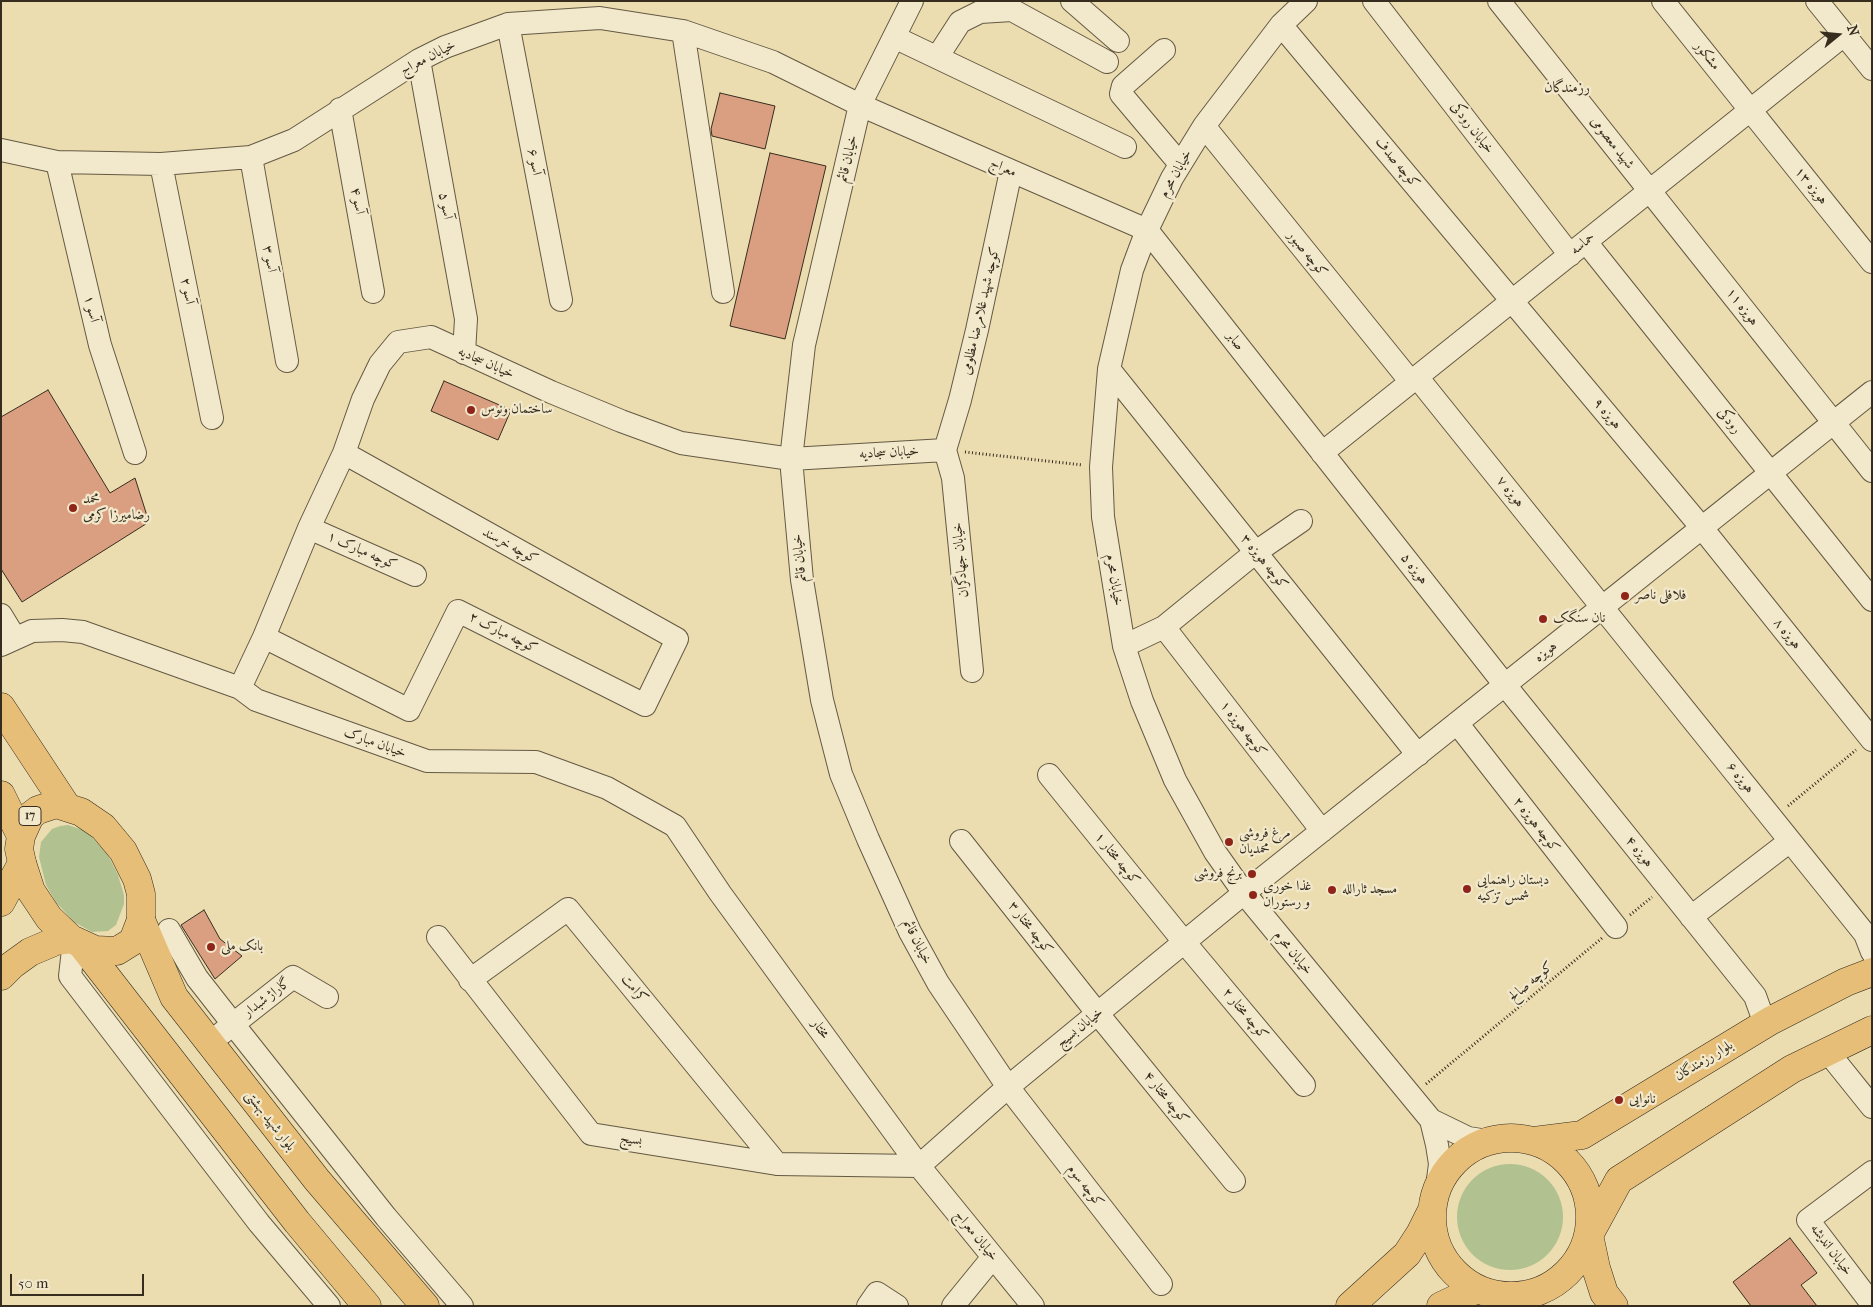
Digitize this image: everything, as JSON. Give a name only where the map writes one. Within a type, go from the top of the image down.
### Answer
[{"type":"main road","points":[[1,707],[68,807]]},
{"type":"main road","name":"17","points":[[1,795],[21,836]]},
{"type":"main road","name":"17","points":[[56,804],[68,807],[91,818],[103,827],[124,851],[137,879],[141,894],[141,920],[133,941],[116,951],[95,950],[75,941],[49,918],[31,891],[22,863],[21,836],[30,816],[38,810],[56,804]]},
{"type":"main road","points":[[1,902],[22,863]]},
{"type":"main road","name":"بلوار شهید بهشتی","points":[[141,920],[174,997],[317,1180],[425,1306]]},
{"type":"main road","name":"17","points":[[1,976],[30,952],[56,941],[75,941]]},
{"type":"main road","points":[[75,941],[297,1222],[367,1306]]},
{"type":"main road","name":"بلوار رزمندگان","points":[[1534,1141],[1582,1135],[1765,1024],[1846,982],[1872,972]]},
{"type":"main road","points":[[1441,1306],[1498,1297],[1523,1296],[1545,1289],[1565,1276],[1580,1258],[1588,1236],[1619,1180],[1792,1069],[1872,1030]]},
{"type":"main road","points":[[1350,1306],[1407,1254],[1420,1234],[1450,1167],[1466,1151],[1488,1141],[1511,1137],[1534,1141],[1556,1151],[1573,1167],[1585,1188],[1589,1204],[1588,1236],[1596,1268],[1604,1293],[1614,1306]]},
{"type":"main road","points":[[1435,1198],[1434,1234],[1442,1256],[1457,1275],[1498,1297]]},
{"type":"street","name":"خیابان قائم","points":[[912,1],[860,105],[804,345],[791,459],[802,580],[822,700],[841,774],[910,932],[938,983],[1008,1087]]},
{"type":"street","points":[[1072,1],[1118,41]]},
{"type":"street","name":"خیابان محرم","points":[[1306,1],[1281,25],[1204,126],[1180,164],[1147,230],[1132,270],[1109,369],[1101,467],[1103,517],[1124,646],[1142,701],[1175,780],[1215,852],[1244,893],[1410,1097],[1431,1120]]},
{"type":"street","name":"خیابان رودکی","points":[[1374,1],[1578,248]]},
{"type":"street","name":"شهید معصومی","points":[[1499,1],[1650,191]]},
{"type":"street","name":"مشکور","points":[[1663,1],[1750,110]]},
{"type":"street","points":[[1817,1],[1844,35],[1869,59]]},
{"type":"street","points":[[938,56],[960,22],[980,12],[1012,10],[1107,62]]},
{"type":"street","name":"خیابان معراج","points":[[1,150],[57,162],[161,164],[251,157],[294,140],[418,60],[445,46],[508,24],[600,18],[683,31],[773,62],[860,105]]},
{"type":"street","name":"آسو ۶","points":[[508,24],[560,300]]},
{"type":"street","name":"کوچه صدف","points":[[1281,25],[1512,301]]},
{"type":"street","points":[[683,31],[723,292]]},
{"type":"street","name":"حماسه","points":[[1322,452],[1844,35]]},
{"type":"street","points":[[894,37],[938,56],[1125,147]]},
{"type":"street","points":[[1164,50],[1123,86],[1121,94],[1180,164]]},
{"type":"street","name":"آسو ۵","points":[[418,60],[466,319],[464,353]]},
{"type":"street","name":"معراج","points":[[860,105],[1147,230]]},
{"type":"street","name":"آسو ۴","points":[[340,109],[373,292]]},
{"type":"street","name":"هویزه ۱۳","points":[[1750,110],[1872,262]]},
{"type":"street","name":"کوچه صبور","points":[[1204,126],[1414,379]]},
{"type":"street","name":"آسو ۳","points":[[251,157],[287,361]]},
{"type":"street","name":"آسو ۱","points":[[57,162],[100,345],[135,453]]},
{"type":"street","name":"آسو ۲","points":[[161,164],[212,418]]},
{"type":"street","name":"کوچه شهید غلامرضا مظلومی","points":[[945,450],[960,400],[977,330],[1011,172]]},
{"type":"street","name":"هویزه ۱۱","points":[[1650,191],[1872,471]]},
{"type":"street","name":"صابر","points":[[1147,230],[1322,452]]},
{"type":"street","name":"رودکی","points":[[1578,248],[1771,473],[1872,600]]},
{"type":"street","name":"هویزه ۹","points":[[1512,301],[1702,528]]},
{"type":"street","name":"خیابان سجادیه","points":[[240,688],[264,637],[309,528],[344,453],[363,399],[380,364],[398,342],[431,337],[621,421],[681,443],[791,459],[945,450]]},
{"type":"street","name":"کوچه هویزه ۳","points":[[1109,369],[1418,755]]},
{"type":"street","name":"هویزه ۷","points":[[1414,379],[1602,608]]},
{"type":"street","name":"هویزه","points":[[1244,893],[1872,392]]},
{"type":"street","name":"خیابان جهادگران","points":[[945,450],[954,478],[972,670]]},
{"type":"street","name":"هویزه ۵","points":[[1322,452],[1505,685]]},
{"type":"street","name":"کوچه خرسند","points":[[344,453],[677,639]]},
{"type":"street","points":[[1124,646],[1164,627],[1256,552],[1301,520]]},
{"type":"street","name":"کوچه مبارک ۱","points":[[309,528],[415,575]]},
{"type":"street","name":"هویزه ۸","points":[[1702,528],[1871,739]]},
{"type":"street","name":"هویزه ۶","points":[[1602,608],[1865,934],[1872,952]]},
{"type":"street","name":"کوچه مبارک ۲","points":[[264,637],[409,710],[458,611],[645,705],[677,639]]},
{"type":"street","points":[[1,615],[8,642]]},
{"type":"street","name":"کوچه هویزه ۱","points":[[1164,627],[1322,831]]},
{"type":"street","name":"خیابان مبارک","points":[[8,642],[32,631],[62,630],[83,632],[240,688],[256,700],[427,761],[536,762],[607,788],[675,826],[720,893]]},
{"type":"street","name":"هویزه ۴","points":[[1505,685],[1755,996],[1765,1024]]},
{"type":"street","name":"کوچه هویزه ۲","points":[[1457,723],[1616,927]]},
{"type":"street","name":"کوچه مختار ۱","points":[[1049,775],[1185,943]]},
{"type":"street","name":"کوچه مختار ۳","points":[[961,841],[1098,1014]]},
{"type":"street","points":[[1691,917],[1790,841]]},
{"type":"street","name":"مختار","points":[[720,893],[919,1166]]},
{"type":"street","name":"خیابان بسیج","points":[[919,1166],[1008,1087],[1244,893]]},
{"type":"street","name":"کرامت","points":[[470,980],[568,909],[777,1164]]},
{"type":"street","points":[[169,930],[197,978],[386,1217],[462,1306]]},
{"type":"street","name":"بسیج","points":[[438,937],[591,1134],[777,1164],[919,1166]]},
{"type":"street","points":[[75,941],[70,976],[259,1223],[329,1306]]},
{"type":"street","name":"کوچه مختار ۲","points":[[1185,943],[1304,1085]]},
{"type":"street","name":"گاراژ شبدار","points":[[210,1044],[293,977],[327,997]]},
{"type":"street","name":"کوچه مختار ۴","points":[[1098,1014],[1234,1181]]},
{"type":"street","points":[[1827,1051],[1872,1107]]},
{"type":"street","name":"کوچه سوم","points":[[1008,1087],[1162,1284]]},
{"type":"street","points":[[1431,1120],[1468,1138],[1488,1141]]},
{"type":"street","points":[[1431,1120],[1440,1164],[1435,1198]]},
{"type":"street","name":"خیابان معراج","points":[[919,1166],[1033,1306]]},
{"type":"street","name":"خیابان اندیشه","points":[[1872,1172],[1808,1220],[1872,1304]]},
{"type":"street","points":[[954,1306],[994,1257]]},
{"type":"street","points":[[868,1306],[877,1293],[897,1306]]},
{"type":"path","points":[[945,450],[1101,467]]},
{"type":"path","points":[[1772,818],[1871,739]]},
{"type":"path","name":"کوچه صالح","points":[[1410,1097],[1666,886]]},
{"type":"green space","points":[[68,825],[83,830],[91,836],[108,855],[118,875],[124,895],[124,904],[116,925],[108,931],[92,932],[74,922],[56,902],[46,885],[39,857],[41,842],[52,829]]},
{"type":"green space","points":[[1510,1164],[1530,1168],[1548,1179],[1559,1197],[1563,1217],[1559,1237],[1548,1255],[1530,1266],[1510,1270],[1490,1266],[1472,1255],[1461,1237],[1457,1217],[1461,1197],[1472,1179],[1490,1168]]},
{"type":"building","points":[[720,93],[775,106],[765,149],[712,136],[711,129]]},
{"type":"building","points":[[770,153],[826,166],[785,339],[730,326]]},
{"type":"building","name":"ساختمان ونوس","points":[[444,381],[511,410],[498,440],[431,411]]},
{"type":"building","name":"محمد رضامیرزا کرمی","points":[[48,390],[110,493],[135,478],[149,522],[22,602],[1,569],[1,417]]},
{"type":"building","name":"بانک ملی","points":[[204,910],[220,939],[242,956],[215,979],[181,925]]},
{"type":"building","points":[[1790,1238],[1817,1273],[1801,1285],[1817,1306],[1751,1306],[1733,1282]]},
{"type":"place","name":"ساختمان ونوس","points":[[471,410]]},
{"type":"place","name":"محمد رضامیرزا کرمی","points":[[73,508]]},
{"type":"place","name":"فلافلی ناصر","points":[[1625,596]]},
{"type":"place","name":"نان سنگک","points":[[1543,619]]},
{"type":"place","name":"مرغ فروشی محمدیان","points":[[1229,842]]},
{"type":"place","name":"برنج فروشی","points":[[1252,874]]},
{"type":"place","name":"دبستان راهنمایی شمس تزکیه","points":[[1467,889]]},
{"type":"place","name":"مسجد ثارالله","points":[[1332,890]]},
{"type":"place","name":"غذا خوری و رستوران","points":[[1253,895]]},
{"type":"place","name":"بانک ملی","points":[[211,947]]},
{"type":"place","name":"نانوایی","points":[[1619,1100]]},
{"type":"district","name":"رزمندگان","points":[[1567,88]]}]
